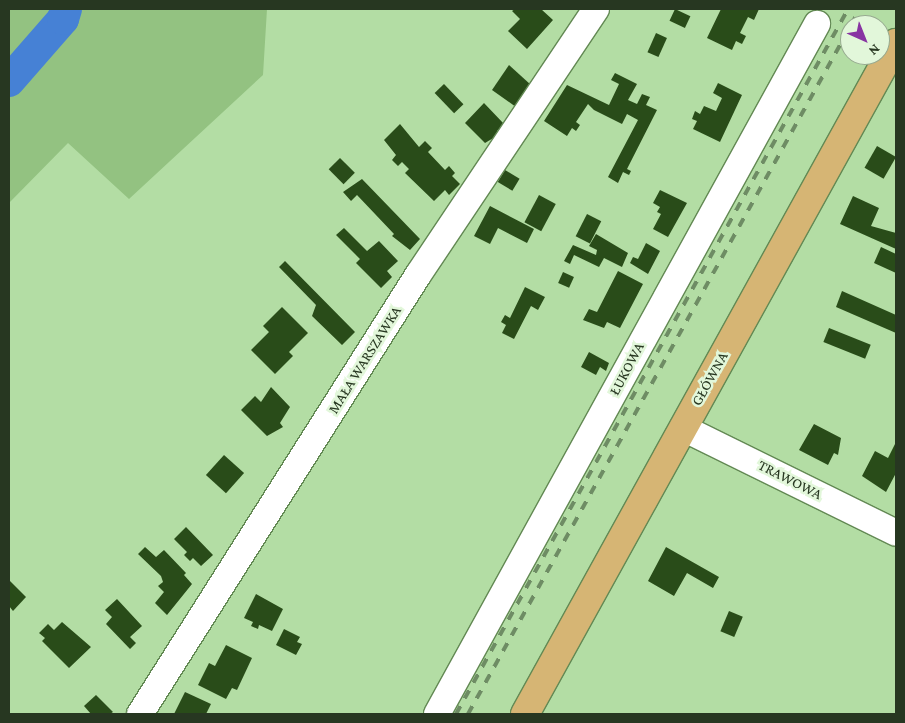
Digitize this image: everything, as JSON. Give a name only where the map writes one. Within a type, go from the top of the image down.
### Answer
[{"type":"main road","name":"GŁÓWNA","points":[[525,714],[896,43]]},
{"type":"street","name":"MAŁA WARSZAWKA","points":[[140,714],[418,275],[596,9]]},
{"type":"street","name":"ŁUKOWA","points":[[437,714],[817,24]]},
{"type":"street","name":"TRAWOWA","points":[[683,428],[896,533]]},
{"type":"green space","points":[[9,9],[267,9],[263,75],[129,199],[68,143],[9,203]]},
{"type":"building","points":[[515,9],[541,9],[553,20],[527,49],[508,31],[520,19],[512,11]]},
{"type":"building","points":[[675,9],[690,16],[685,28],[670,21]]},
{"type":"building","points":[[721,9],[759,9],[754,20],[748,17],[740,33],[746,36],[742,44],[736,41],[732,50],[707,38]]},
{"type":"building","points":[[656,33],[667,38],[658,57],[647,52]]},
{"type":"building","points":[[509,65],[531,85],[516,107],[492,90]]},
{"type":"building","points":[[615,73],[637,84],[628,100],[637,104],[642,94],[650,97],[646,105],[657,110],[627,169],[631,171],[629,175],[623,172],[618,183],[608,177],[638,120],[627,114],[622,124],[594,110],[588,104],[576,122],[580,125],[576,131],[572,128],[567,136],[544,121],[567,85],[609,105],[619,84],[611,80]]},
{"type":"building","points":[[718,83],[742,95],[720,142],[693,129],[697,121],[692,119],[695,111],[700,114],[704,106],[716,111],[722,98],[713,93]]},
{"type":"building","points":[[444,84],[463,104],[454,113],[435,93]]},
{"type":"building","points":[[484,103],[504,124],[497,131],[500,134],[485,143],[465,123]]},
{"type":"building","points":[[400,124],[419,147],[425,141],[432,148],[428,152],[445,170],[449,166],[455,173],[452,176],[460,184],[449,195],[445,190],[434,201],[405,173],[409,169],[402,162],[398,166],[392,160],[396,155],[384,140]]},
{"type":"building","points":[[877,146],[896,157],[884,179],[864,168]]},
{"type":"building","points":[[340,158],[355,173],[344,184],[329,169]]},
{"type":"building","points":[[505,170],[520,179],[512,191],[498,182]]},
{"type":"building","points":[[362,179],[420,239],[410,250],[392,236],[394,234],[357,195],[351,201],[343,192]]},
{"type":"building","points":[[660,190],[687,203],[668,237],[653,229],[661,214],[657,212],[660,207],[653,203]]},
{"type":"building","points":[[539,195],[556,204],[541,231],[524,222]]},
{"type":"building","points":[[853,196],[879,208],[871,226],[896,233],[896,249],[840,224]]},
{"type":"building","points":[[490,206],[534,229],[527,243],[498,228],[490,244],[474,236]]},
{"type":"building","points":[[587,214],[601,221],[590,244],[576,236]]},
{"type":"building","points":[[344,228],[367,251],[379,241],[398,261],[387,271],[392,277],[381,288],[356,263],[360,259],[336,235]]},
{"type":"building","points":[[596,234],[628,253],[622,267],[604,258],[599,267],[574,255],[570,264],[564,261],[573,245],[596,255],[597,250],[589,246]]},
{"type":"building","points":[[646,243],[660,251],[648,274],[630,263],[633,257],[638,259]]},
{"type":"building","points":[[881,247],[896,254],[896,273],[874,263]]},
{"type":"building","points":[[285,261],[355,332],[342,345],[312,316],[316,305],[279,267]]},
{"type":"building","points":[[618,271],[643,284],[620,328],[607,322],[604,328],[583,320],[589,309],[597,312]]},
{"type":"building","points":[[563,272],[574,277],[569,288],[558,283]]},
{"type":"building","points":[[525,287],[545,297],[538,310],[531,306],[514,339],[502,333],[506,325],[501,322],[505,315],[510,318]]},
{"type":"building","points":[[842,291],[896,315],[896,333],[836,307]]},
{"type":"building","points":[[282,307],[308,333],[289,352],[293,356],[275,374],[251,350],[269,332],[263,326]]},
{"type":"building","points":[[829,328],[871,345],[865,359],[823,342]]},
{"type":"building","points":[[589,352],[609,363],[606,371],[600,367],[596,375],[581,367]]},
{"type":"building","points":[[271,387],[290,407],[280,423],[283,427],[267,436],[241,410],[255,396],[261,402]]},
{"type":"building","points":[[814,424],[841,438],[838,455],[834,453],[828,465],[799,450]]},
{"type":"building","points":[[896,442],[896,473],[886,492],[862,476],[875,451],[888,458]]},
{"type":"building","points":[[224,455],[244,473],[226,493],[206,475]]},
{"type":"building","points":[[186,527],[213,555],[201,566],[193,558],[190,561],[184,555],[187,552],[174,539]]},
{"type":"building","points":[[145,547],[156,557],[164,550],[186,573],[184,575],[192,584],[167,615],[155,603],[164,592],[158,586],[163,582],[161,576],[138,554]]},
{"type":"building","points":[[666,547],[719,577],[713,588],[687,573],[674,596],[648,581]]},
{"type":"building","points":[[9,580],[26,597],[13,611],[9,606]]},
{"type":"building","points":[[256,594],[283,609],[272,631],[259,625],[258,629],[251,626],[253,622],[244,618]]},
{"type":"building","points":[[117,599],[142,626],[130,637],[136,643],[130,649],[106,624],[112,617],[105,610]]},
{"type":"building","points":[[729,611],[743,617],[734,637],[720,631]]},
{"type":"building","points":[[62,622],[91,647],[69,668],[42,641],[45,638],[39,633],[48,624],[54,630]]},
{"type":"building","points":[[284,629],[300,637],[297,642],[302,644],[296,655],[276,645]]},
{"type":"building","points":[[226,645],[252,658],[237,690],[232,688],[226,699],[198,685],[209,663],[215,666]]},
{"type":"building","points":[[185,692],[211,704],[206,714],[174,714]]},
{"type":"building","points":[[96,695],[113,712],[110,714],[91,714],[84,706]]},
{"type":"waterway","points":[[9,81],[63,19],[66,9]]},
{"type":"railway","points":[[456,714],[848,9]]},
{"type":"railway","points":[[857,15],[860,9]]},
{"type":"railway","points":[[468,714],[840,45]]}]
